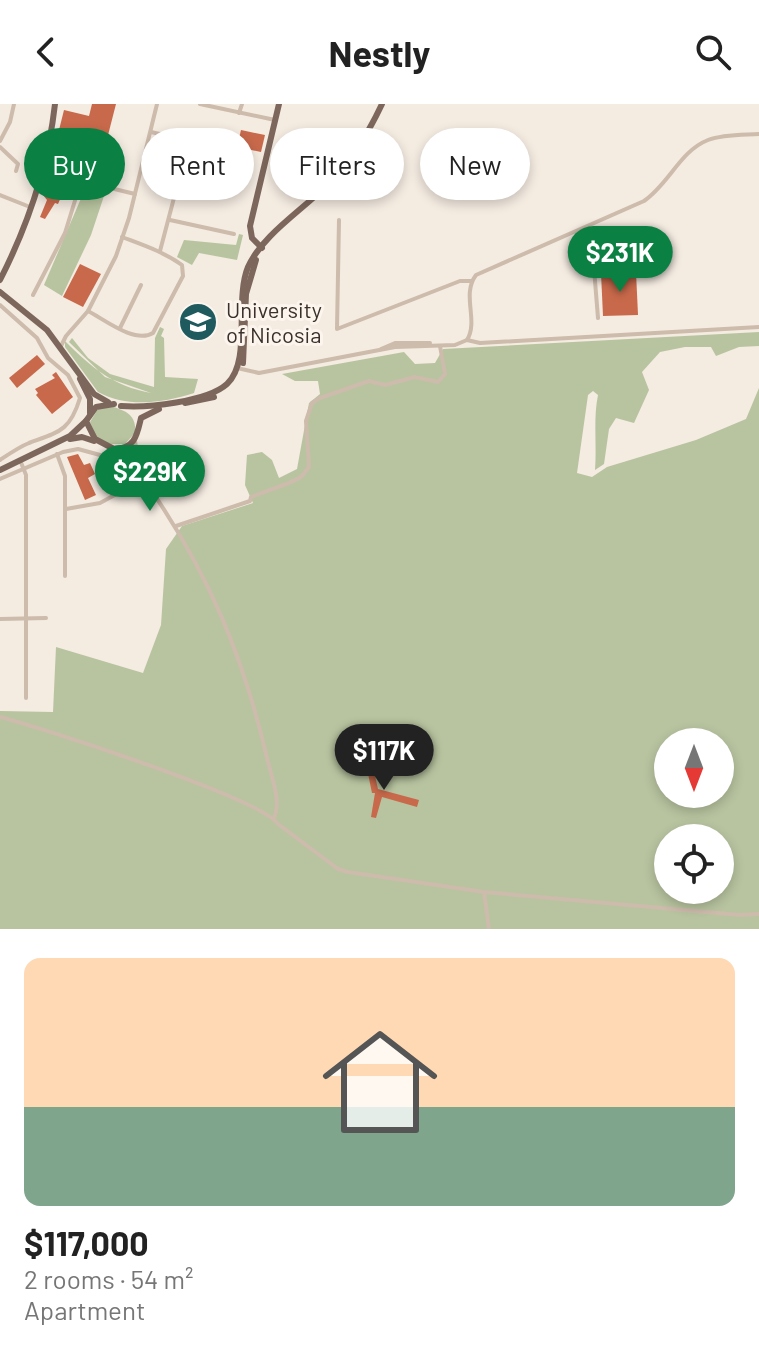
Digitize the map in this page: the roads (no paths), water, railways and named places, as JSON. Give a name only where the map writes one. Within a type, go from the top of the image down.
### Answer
[{"type":"main road","points":[[51,128],[55,104]]},
{"type":"main road","points":[[261,249],[252,238],[250,226],[279,104]]},
{"type":"main road","points":[[63,440],[82,437],[114,449],[124,448],[135,440],[140,419],[149,411],[218,396],[233,383],[239,369],[246,294],[261,249],[340,172],[358,149],[382,104]]},
{"type":"main road","points":[[0,280],[35,200]]},
{"type":"main road","points":[[0,271],[7,262]]},
{"type":"main road","points":[[0,295],[47,330],[96,396],[135,416],[139,428]]},
{"type":"main road","points":[[0,295],[60,348],[88,394],[90,413]]},
{"type":"main road","points":[[0,470],[63,440],[86,421],[99,405],[153,406],[212,394],[239,369]]},
{"type":"main road","points":[[86,421],[90,433],[101,444]]},
{"type":"street","points":[[0,141],[10,122],[14,104]]},
{"type":"street","points":[[152,128],[157,104]]},
{"type":"street","points":[[200,104],[275,120]]},
{"type":"street","points":[[239,113],[242,104]]},
{"type":"street","points":[[467,340],[471,332],[472,281],[480,273],[579,232],[649,198],[687,154],[705,141],[759,134]]},
{"type":"street","points":[[0,147],[18,164],[16,171]]},
{"type":"street","points":[[48,358],[60,348],[66,336],[88,311],[122,237],[141,171]]},
{"type":"street","points":[[125,192],[135,194]]},
{"type":"street","points":[[0,195],[32,208]]},
{"type":"street","points":[[33,295],[65,233],[75,200]]},
{"type":"street","points":[[160,251],[174,200]]},
{"type":"street","points":[[169,220],[234,234]]},
{"type":"street","points":[[339,220],[337,329],[460,281],[472,281]]},
{"type":"street","points":[[579,232],[588,234],[592,240],[598,318]]},
{"type":"street","points":[[88,311],[140,337],[150,335],[183,276],[182,265],[160,251],[122,237]]},
{"type":"street","points":[[330,277],[337,277]]},
{"type":"street","points":[[120,328],[141,285]]},
{"type":"street","points":[[0,305],[37,338],[48,358],[65,371],[80,395],[71,421],[51,436],[27,444],[0,459]]},
{"type":"street","points":[[239,369],[259,373],[375,351],[440,346],[467,340],[494,342],[759,327]]},
{"type":"street","points":[[47,330],[58,337],[66,336]]},
{"type":"street","points":[[375,351],[395,343],[416,341],[447,345]]},
{"type":"street","points":[[176,526],[250,501],[251,497],[301,477],[309,467],[306,421],[312,403],[328,393],[369,381],[385,385],[415,377],[438,382],[445,374],[440,346]]},
{"type":"street","points":[[135,440],[137,479]]},
{"type":"street","points":[[0,479],[57,454],[78,449],[122,461],[140,484],[147,484],[176,526],[222,613],[242,667],[276,800],[274,818]]},
{"type":"street","points":[[114,449],[127,453],[138,465]]},
{"type":"street","points":[[57,454],[65,476],[65,576]]},
{"type":"street","points":[[20,460],[24,468],[26,698]]},
{"type":"street","points":[[66,509],[100,503],[137,479]]},
{"type":"street","points":[[0,619],[46,618]]},
{"type":"street","points":[[0,717],[123,755],[274,818],[343,871],[484,892],[740,915],[759,914]]},
{"type":"street","points":[[484,892],[489,929]]},
{"type":"place","name":"University of Nicosia","points":[[198,322]]}]
